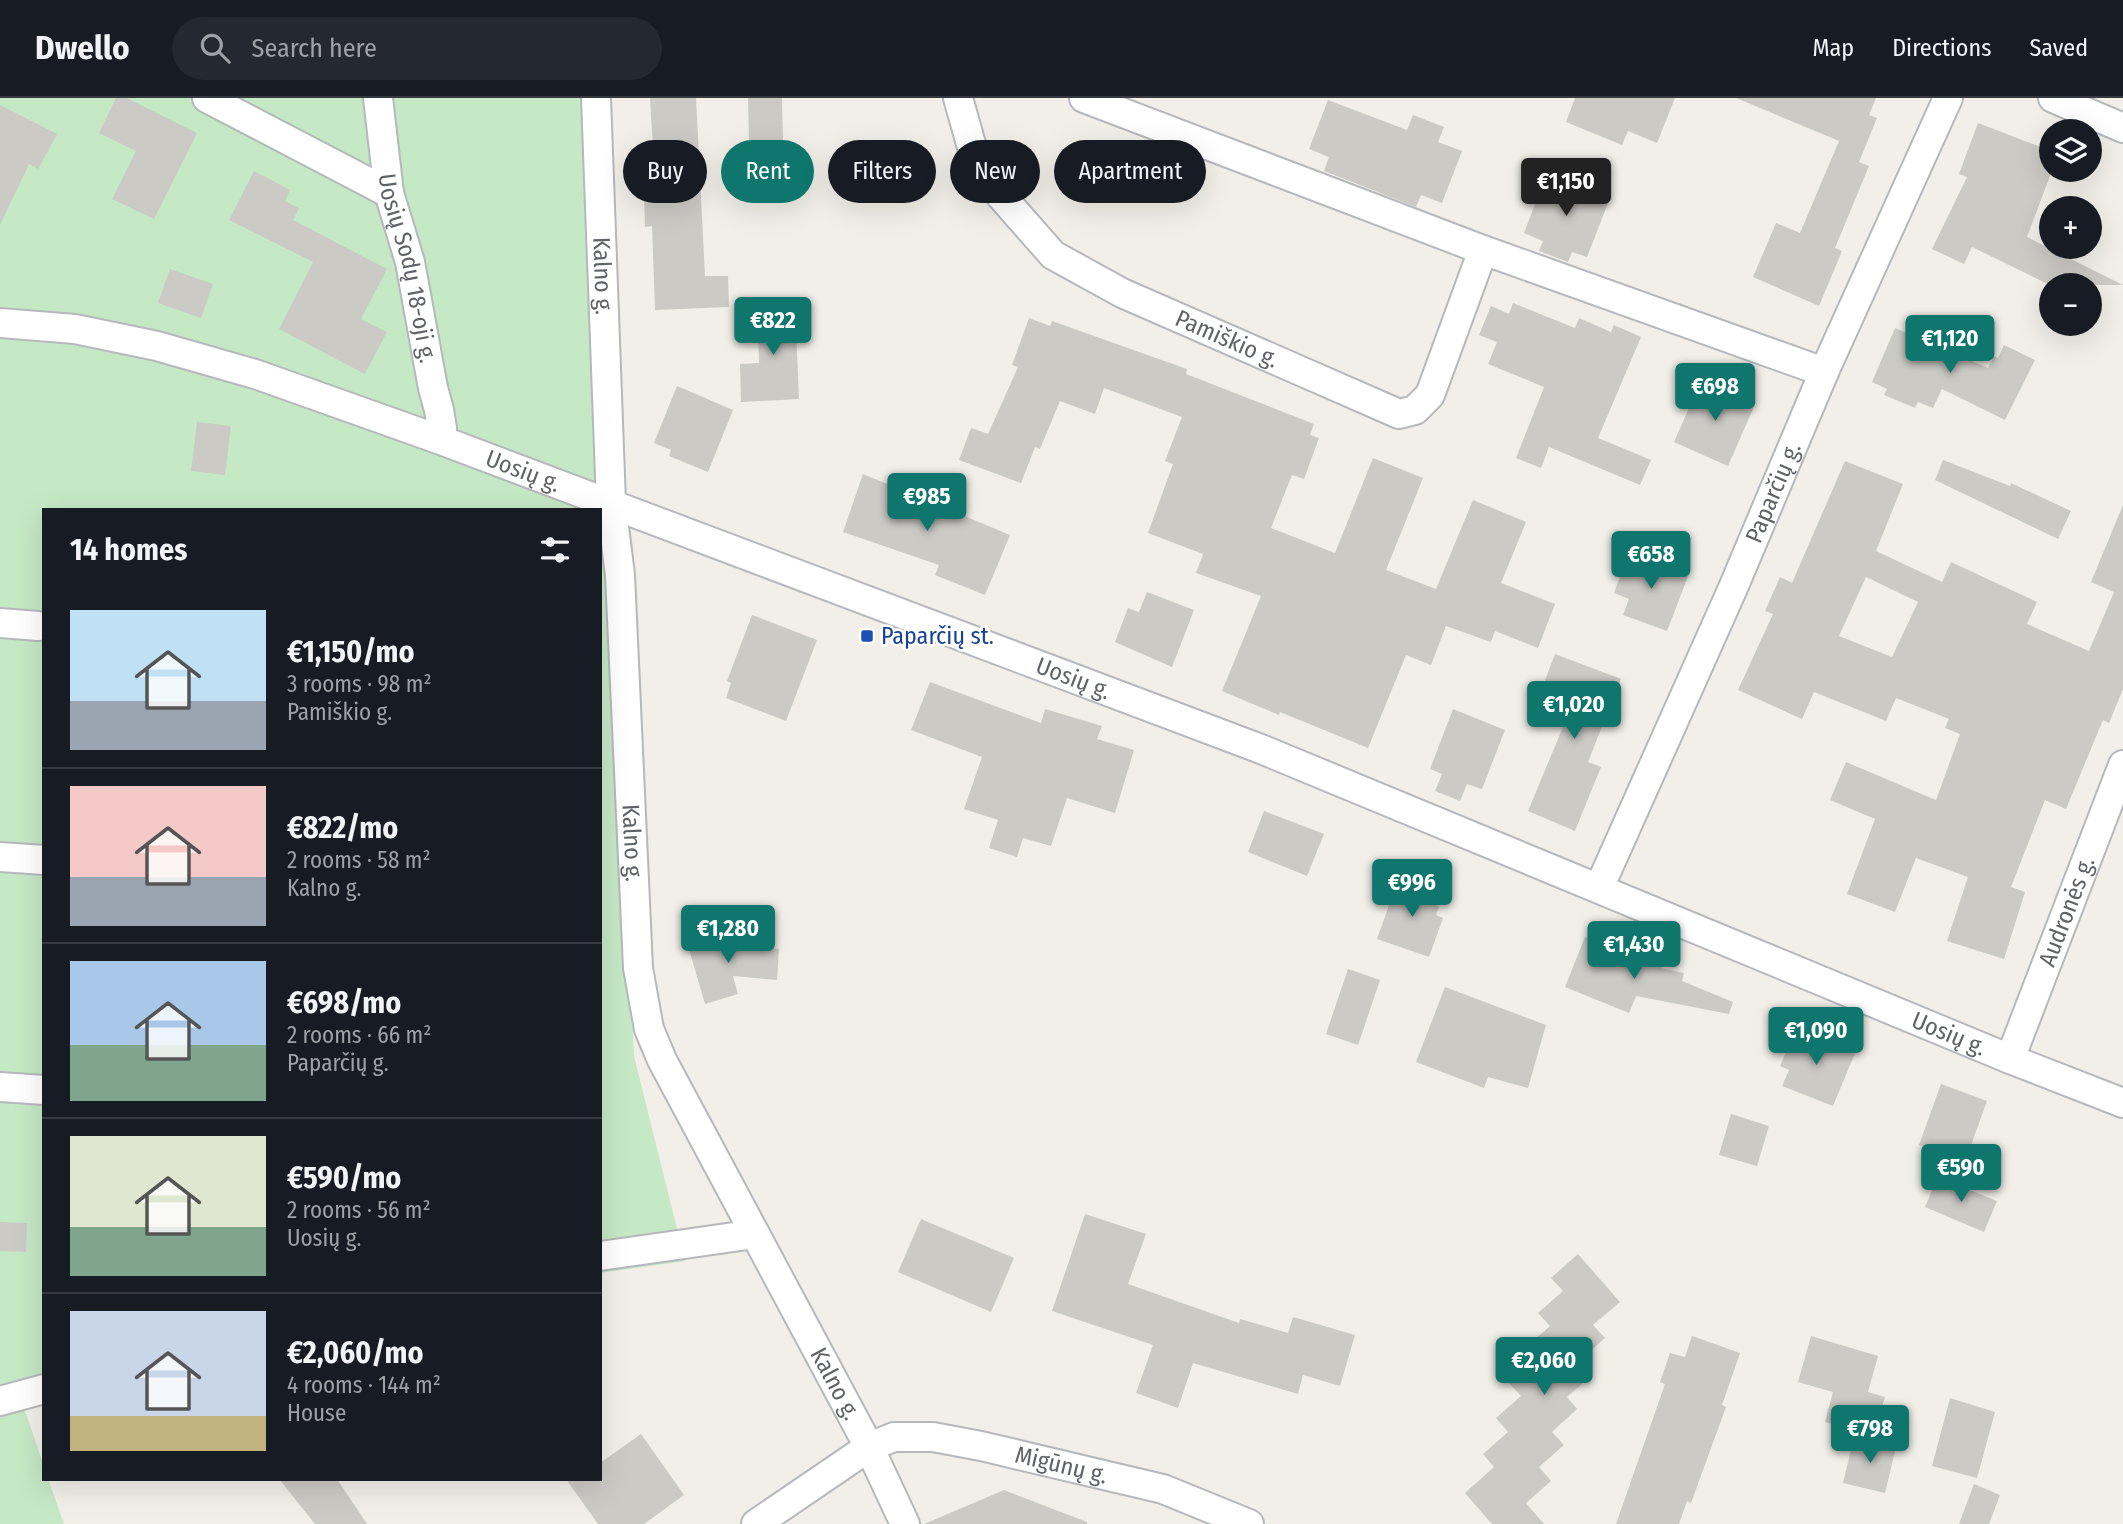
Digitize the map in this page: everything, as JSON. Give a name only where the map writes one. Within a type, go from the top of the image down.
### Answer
[{"type":"street","points":[[207,98],[389,193]]},
{"type":"street","name":"Uosių Sodų 18-oji g.","points":[[378,98],[389,193],[410,262],[439,410],[442,428],[438,439]]},
{"type":"street","name":"Kalno g.","points":[[596,98],[611,503],[620,575],[638,968],[649,1029],[662,1060],[869,1447],[905,1524]]},
{"type":"street","name":"Pamiškio g.","points":[[958,98],[973,151],[1001,196],[1053,255],[1122,293],[1399,414],[1415,410],[1430,394],[1483,250]]},
{"type":"street","points":[[1084,98],[1483,250],[1824,372]]},
{"type":"street","name":"Paparčių g.","points":[[1598,888],[1733,588],[1824,372],[1948,98]]},
{"type":"street","points":[[2053,98],[2123,128]]},
{"type":"street","name":"Uosių g.","points":[[0,323],[75,330],[157,346],[255,374],[438,439],[1261,749],[2010,1059],[2123,1103]]},
{"type":"street","points":[[0,623],[38,626]]},
{"type":"street","name":"Audronės g.","points":[[2010,1059],[2123,765]]},
{"type":"street","points":[[0,857],[42,860]]},
{"type":"street","points":[[0,1087],[42,1090]]},
{"type":"street","points":[[602,1256],[755,1234]]},
{"type":"street","points":[[0,1401],[42,1390]]},
{"type":"street","name":"Migūnų g.","points":[[755,1524],[869,1447],[894,1437],[933,1437],[981,1446],[1163,1489],[1249,1524]]},
{"type":"green space","points":[[0,98],[592,98],[634,1056],[685,1261],[602,1273],[602,508],[42,508],[42,1403],[24,1408],[42,1460],[42,1481],[49,1481],[64,1524],[0,1524]]},
{"type":"building","points":[[116,98],[127,98],[197,133],[154,219],[112,199],[136,151],[99,133]]},
{"type":"building","points":[[650,98],[696,98],[698,140],[653,140]]},
{"type":"building","points":[[748,98],[782,98],[783,140],[749,140]]},
{"type":"building","points":[[1575,98],[1675,98],[1657,143],[1628,131],[1622,145],[1566,122]]},
{"type":"building","points":[[1736,98],[1876,98],[1869,115],[1877,118],[1859,162],[1869,166],[1835,248],[1842,251],[1819,306],[1753,277],[1776,223],[1800,233],[1839,141]]},
{"type":"building","points":[[1328,100],[1407,130],[1413,115],[1444,127],[1438,142],[1462,151],[1442,203],[1421,195],[1416,207],[1324,171],[1329,157],[1309,149]]},
{"type":"building","points":[[0,105],[57,134],[38,169],[29,164],[0,225]]},
{"type":"building","points":[[1978,123],[2039,146],[2039,182],[2048,182],[2042,196],[2039,196],[2039,205],[2027,237],[2039,243],[2039,259],[2071,259],[2099,273],[2039,273],[2039,280],[1972,247],[1964,264],[1932,249],[1967,177],[1959,174]]},
{"type":"building","points":[[254,171],[290,190],[285,201],[299,208],[293,220],[387,269],[361,319],[387,332],[365,374],[279,329],[313,262],[229,220]]},
{"type":"building","points":[[1547,173],[1610,198],[1587,257],[1572,252],[1568,262],[1539,251],[1543,241],[1524,233]]},
{"type":"building","points":[[644,203],[701,203],[705,276],[728,276],[729,307],[655,310],[652,226],[645,227]]},
{"type":"building","points":[[170,269],[213,284],[201,318],[158,303]]},
{"type":"building","points":[[2102,274],[2123,285],[2102,285]]},
{"type":"building","points":[[795,303],[799,399],[741,402],[740,364],[759,363],[757,305]]},
{"type":"building","points":[[1513,303],[1575,328],[1579,318],[1611,332],[1614,325],[1641,337],[1598,438],[1651,460],[1640,485],[1549,447],[1541,468],[1516,458],[1544,387],[1488,364],[1497,342],[1479,335],[1491,306],[1509,314]]},
{"type":"building","points":[[1029,318],[1050,326],[1052,321],[1187,369],[1186,374],[1314,424],[1310,435],[1319,438],[1304,479],[1292,475],[1271,528],[1335,553],[1373,458],[1423,478],[1386,570],[1436,589],[1473,500],[1526,522],[1501,583],[1555,604],[1538,648],[1495,631],[1491,642],[1446,626],[1431,665],[1406,655],[1368,748],[1222,691],[1261,596],[1196,573],[1203,554],[1148,533],[1173,464],[1165,461],[1182,417],[1104,388],[1095,414],[1060,401],[1040,449],[1035,447],[1021,483],[959,460],[971,428],[988,434],[1018,367],[1012,365]]},
{"type":"building","points":[[1895,328],[1988,368],[1994,356],[1998,358],[2004,345],[2035,360],[2005,420],[1942,389],[1933,408],[1918,402],[1915,408],[1884,395],[1887,389],[1872,382]]},
{"type":"building","points":[[1709,381],[1756,402],[1728,466],[1674,442],[1697,390],[1704,393]]},
{"type":"building","points":[[677,386],[733,410],[708,472],[669,456],[671,450],[654,443]]},
{"type":"building","points":[[197,422],[231,426],[225,475],[191,471]]},
{"type":"building","points":[[1943,460],[2010,486],[2011,483],[2071,511],[2058,539],[1935,480]]},
{"type":"building","points":[[1845,461],[1903,484],[1876,551],[1942,582],[1951,562],[2037,602],[2027,624],[2089,651],[2114,592],[2091,582],[2123,505],[2123,689],[2109,723],[2103,720],[2066,809],[2045,800],[2011,887],[2025,892],[2004,959],[1947,941],[1968,877],[1916,858],[1895,912],[1847,894],[1875,819],[1830,800],[1846,762],[1936,800],[1960,734],[1945,728],[1949,719],[1896,698],[1886,721],[1814,692],[1802,719],[1738,690],[1773,614],[1765,611],[1780,577],[1792,583]],"holes":[[[1866,577],[1918,602],[1892,657],[1839,636]]]},
{"type":"building","points":[[863,474],[1010,535],[985,595],[935,575],[939,565],[843,532]]},
{"type":"building","points":[[1629,552],[1689,574],[1667,631],[1623,615],[1629,599],[1614,593]]},
{"type":"building","points":[[1147,592],[1194,610],[1172,667],[1115,642],[1128,608],[1139,612]]},
{"type":"building","points":[[752,615],[817,640],[786,721],[726,698],[731,683],[727,681]]},
{"type":"building","points":[[1555,654],[1621,679],[1588,762],[1601,767],[1575,831],[1528,811],[1573,703],[1541,691]]},
{"type":"building","points":[[930,682],[1041,723],[1045,709],[1102,726],[1097,739],[1134,750],[1115,813],[1067,798],[1051,846],[1023,838],[1017,857],[989,848],[998,820],[964,809],[982,757],[911,730]]},
{"type":"building","points":[[1453,709],[1505,730],[1482,789],[1467,784],[1460,801],[1435,791],[1442,774],[1430,769]]},
{"type":"building","points":[[1264,811],[1324,834],[1307,876],[1248,852]]},
{"type":"building","points":[[1398,880],[1440,895],[1436,915],[1443,918],[1429,957],[1377,939]]},
{"type":"building","points":[[719,929],[724,944],[779,949],[777,980],[733,976],[738,994],[705,1004],[686,939]]},
{"type":"building","points":[[1585,937],[1665,969],[1684,973],[1682,981],[1733,1002],[1729,1014],[1636,996],[1629,1013],[1565,987]]},
{"type":"building","points":[[1348,969],[1380,980],[1358,1045],[1326,1034]]},
{"type":"building","points":[[1445,987],[1546,1025],[1528,1088],[1488,1077],[1484,1088],[1416,1062]]},
{"type":"building","points":[[1796,1029],[1855,1053],[1833,1106],[1782,1086],[1789,1070],[1780,1066]]},
{"type":"building","points":[[1941,1084],[1987,1101],[1965,1162],[1919,1145]]},
{"type":"building","points":[[1731,1114],[1769,1126],[1757,1166],[1719,1155]]},
{"type":"building","points":[[1938,1177],[1997,1201],[1984,1232],[1925,1207]]},
{"type":"building","points":[[1085,1214],[1146,1234],[1128,1284],[1239,1323],[1240,1319],[1288,1333],[1293,1317],[1355,1335],[1340,1386],[1303,1375],[1298,1394],[1193,1363],[1178,1408],[1136,1393],[1153,1345],[1052,1311]]},
{"type":"building","points":[[921,1219],[1014,1258],[991,1312],[898,1272]]},
{"type":"building","points":[[0,1222],[27,1223],[26,1252],[0,1251]]},
{"type":"building","points":[[1578,1254],[1620,1302],[1593,1325],[1605,1338],[1580,1360],[1592,1375],[1567,1397],[1577,1409],[1552,1432],[1564,1445],[1539,1467],[1551,1481],[1526,1503],[1544,1524],[1492,1524],[1465,1493],[1494,1467],[1483,1454],[1508,1432],[1496,1418],[1521,1396],[1509,1383],[1535,1361],[1524,1349],[1550,1326],[1538,1313],[1563,1291],[1551,1278]]},
{"type":"building","points":[[1692,1336],[1740,1353],[1722,1405],[1726,1407],[1691,1503],[1687,1501],[1679,1524],[1616,1524],[1665,1384],[1660,1382],[1670,1353],[1685,1357]]},
{"type":"building","points":[[1811,1336],[1878,1356],[1868,1392],[1885,1397],[1873,1436],[1825,1422],[1833,1392],[1798,1382]]},
{"type":"building","points":[[1950,1398],[1995,1412],[1977,1478],[1932,1466]]},
{"type":"building","points":[[641,1434],[684,1495],[644,1524],[598,1524],[567,1481],[602,1481],[602,1462]]},
{"type":"building","points":[[1854,1437],[1896,1447],[1885,1493],[1843,1483]]},
{"type":"building","points":[[281,1481],[338,1481],[367,1524],[315,1524]]},
{"type":"building","points":[[1974,1484],[2000,1495],[1989,1524],[1959,1524]]},
{"type":"building","points":[[1004,1490],[1087,1522],[1087,1524],[924,1524]]},
{"type":"place","name":"Paparčių st.","points":[[867,636]]}]
